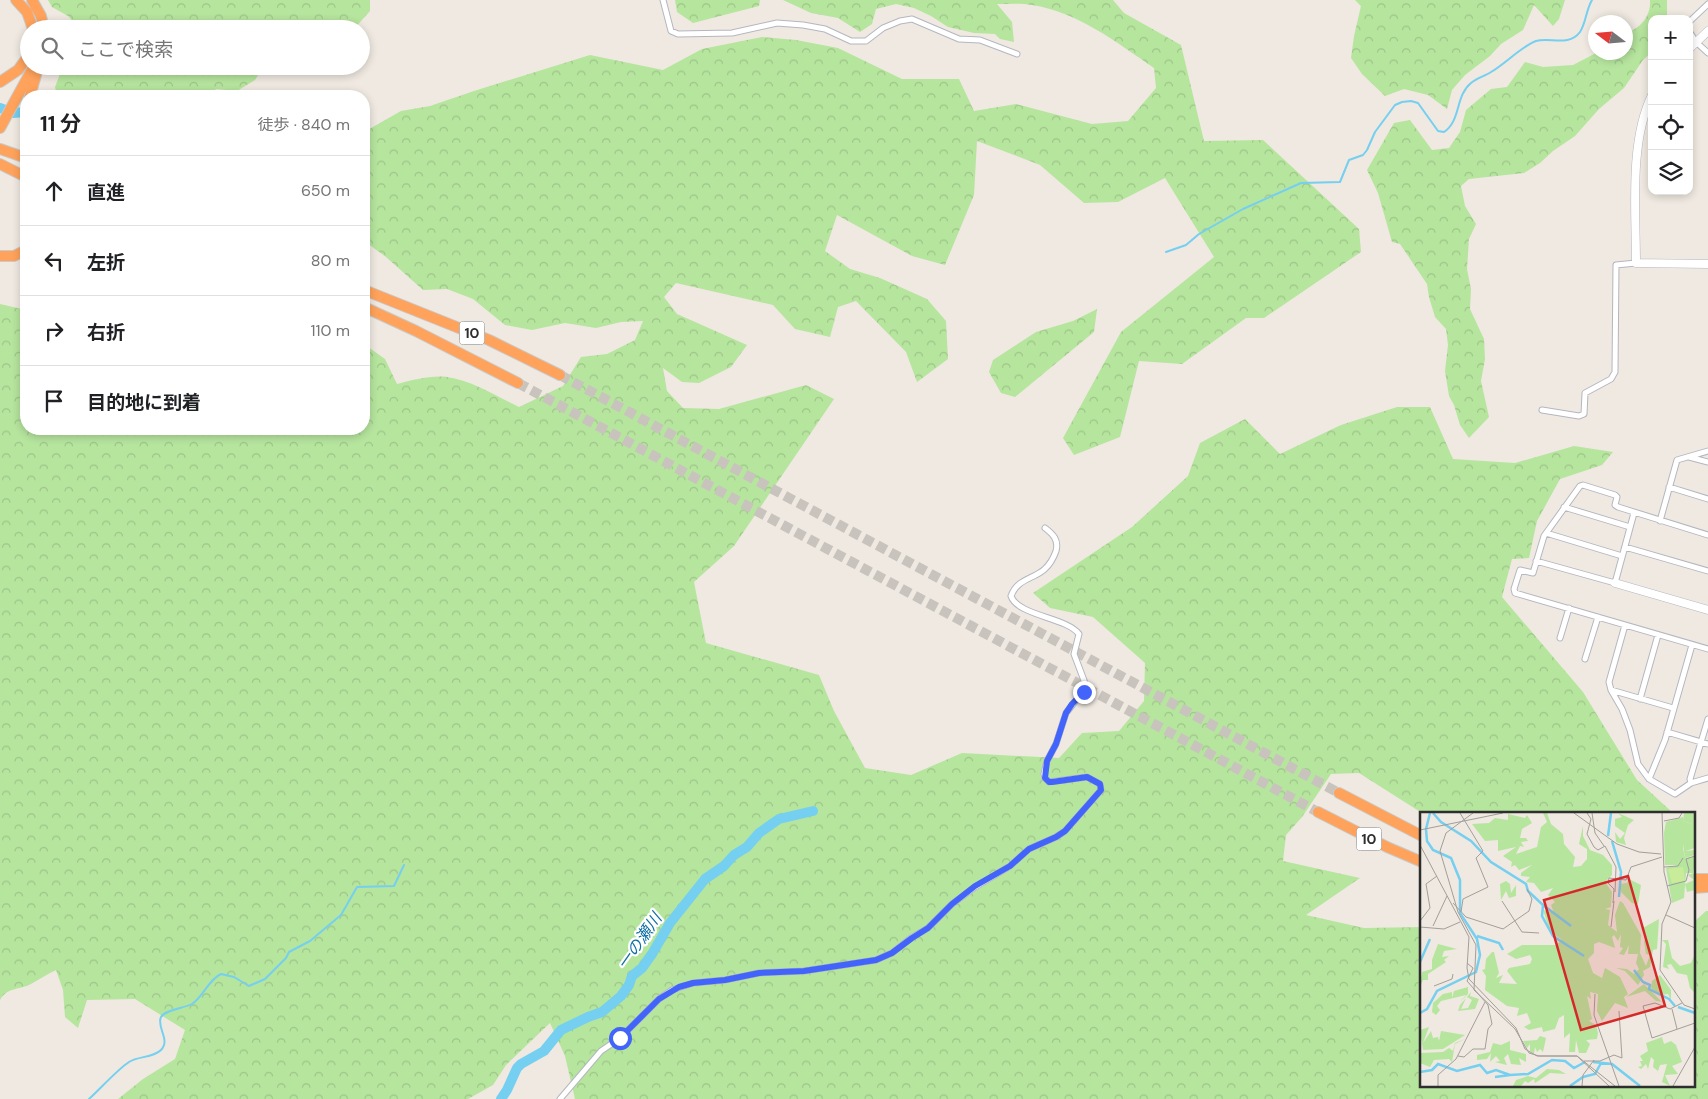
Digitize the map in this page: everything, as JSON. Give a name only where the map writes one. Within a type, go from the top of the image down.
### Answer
[{"type":"highway","points":[[17,0],[31,20]]},
{"type":"highway","points":[[31,0],[40,20]]},
{"type":"highway","points":[[0,117],[28,75]]},
{"type":"highway","points":[[0,82],[26,77]]},
{"type":"highway","points":[[26,77],[29,90]]},
{"type":"highway","points":[[0,128],[26,77]]},
{"type":"highway","points":[[0,149],[20,156]]},
{"type":"highway","points":[[0,160],[20,167]]},
{"type":"highway","points":[[0,164],[20,174]]},
{"type":"highway","points":[[0,256],[14,256],[20,253]]},
{"type":"highway","points":[[0,262],[20,260]]},
{"type":"highway","name":"10","points":[[370,292],[489,340],[560,376]]},
{"type":"highway","name":"10","points":[[370,310],[518,383]]},
{"type":"highway","name":"10","points":[[1339,793],[1420,835]]},
{"type":"highway","name":"10","points":[[1318,812],[1380,844],[1420,861]]},
{"type":"street","points":[[663,0],[668,25],[671,30],[678,34],[732,33],[777,23],[804,24],[851,40],[866,41],[884,28],[900,21],[912,19],[959,39],[980,40],[1017,54]]},
{"type":"street","points":[[1693,18],[1708,4]]},
{"type":"street","points":[[1693,45],[1708,31]]},
{"type":"street","points":[[1693,37],[1708,53]]},
{"type":"street","points":[[1636,263],[1637,154],[1643,115],[1648,104]]},
{"type":"street","points":[[1542,410],[1578,416],[1584,414],[1585,393],[1611,379],[1616,372],[1616,265],[1636,263],[1708,264]]},
{"type":"street","points":[[1660,521],[1677,460],[1708,451]]},
{"type":"street","points":[[1688,456],[1708,462]]},
{"type":"street","points":[[1708,535],[1634,513],[1616,505],[1617,497],[1615,495],[1583,485],[1580,486],[1546,533],[1533,573],[1520,570],[1514,589],[1515,593],[1708,649]]},
{"type":"street","points":[[1669,487],[1708,499]]},
{"type":"street","points":[[1564,507],[1630,527]]},
{"type":"street","points":[[1615,583],[1634,513]]},
{"type":"street","points":[[560,1099],[601,1051],[620,1038],[659,999],[672,990],[693,983],[725,980],[759,973],[804,971],[876,960],[892,953],[928,928],[952,904],[975,886],[1010,866],[1029,849],[1065,831],[1083,813],[1101,790],[1100,784],[1087,777],[1049,782],[1044,774],[1047,761],[1056,744],[1066,713],[1085,689],[1074,654],[1079,634],[1072,626],[1042,616],[1017,604],[1011,596],[1014,589],[1021,582],[1042,572],[1053,560],[1057,547],[1056,539],[1045,528]]},
{"type":"street","points":[[1546,533],[1622,556]]},
{"type":"street","points":[[1625,547],[1708,571]]},
{"type":"street","points":[[1536,561],[1708,610]]},
{"type":"street","points":[[1560,638],[1568,608]]},
{"type":"street","points":[[1585,659],[1598,617]]},
{"type":"street","points":[[1625,625],[1608,682],[1630,730],[1638,764],[1649,779],[1675,794],[1691,783],[1708,778]]},
{"type":"street","points":[[1640,699],[1658,635]]},
{"type":"street","points":[[1649,779],[1660,754],[1692,645]]},
{"type":"street","points":[[1611,690],[1673,708]]},
{"type":"street","points":[[1691,783],[1690,780],[1708,719]]},
{"type":"street","points":[[1666,732],[1708,744]]},
{"type":"green space","points":[[48,0],[370,0],[370,11],[362,20],[72,20],[52,7]]},
{"type":"green space","points":[[675,0],[760,0],[759,6],[693,23],[677,12]]},
{"type":"green space","points":[[783,0],[1113,0],[1124,13],[1181,45],[1204,141],[1263,140],[1359,229],[1361,252],[1264,318],[1246,318],[1182,364],[1139,361],[1120,437],[1074,455],[1063,438],[1121,332],[1214,257],[1165,178],[1118,202],[1084,203],[1040,165],[977,141],[974,195],[945,265],[912,256],[837,215],[825,251],[850,269],[880,278],[927,299],[946,321],[948,359],[917,382],[906,352],[856,301],[838,307],[830,337],[795,329],[773,305],[676,283],[664,297],[677,314],[747,345],[731,367],[699,383],[682,382],[663,368],[667,391],[683,408],[719,409],[806,385],[834,399],[734,546],[694,582],[706,643],[819,675],[834,711],[865,768],[911,775],[962,753],[1059,758],[1082,733],[1119,731],[1144,701],[1145,663],[1093,617],[1050,608],[1033,593],[1132,527],[1188,476],[1200,443],[1245,419],[1280,454],[1341,425],[1397,407],[1430,407],[1453,459],[1515,463],[1574,446],[1613,452],[1602,465],[1560,479],[1537,521],[1529,558],[1512,559],[1502,597],[1583,692],[1637,780],[1672,812],[1420,812],[1359,773],[1331,774],[1302,817],[1286,835],[1283,861],[1360,878],[1306,915],[1364,928],[1420,927],[1420,1086],[1696,1086],[1696,920],[1708,911],[1708,1099],[575,1099],[565,1056],[550,1023],[506,1065],[493,1085],[468,1099],[118,1099],[143,1079],[175,1059],[185,1030],[135,999],[87,1000],[78,1028],[65,1017],[63,990],[56,970],[27,986],[6,993],[0,1000],[0,304],[20,309],[20,435],[370,435],[370,348],[385,359],[397,384],[428,377],[447,377],[475,385],[519,407],[563,386],[581,357],[607,354],[635,340],[643,321],[621,322],[596,328],[565,323],[532,330],[505,325],[473,299],[447,289],[423,290],[370,245],[370,129],[401,111],[430,106],[590,55],[663,70],[702,49],[762,37],[796,40],[838,48],[902,79],[959,79],[974,111],[1016,104],[1092,124],[1128,121],[1156,88],[1154,68],[1125,48],[1081,21],[1065,14],[1028,4],[997,4],[1012,22],[1014,42],[1000,39],[995,34],[974,33],[948,27],[914,8],[896,4],[876,9],[872,24],[860,32],[838,18],[811,13]]},
{"type":"green space","points":[[1355,0],[1565,0],[1559,19],[1553,26],[1534,5],[1523,30],[1501,44],[1490,56],[1465,75],[1452,90],[1447,109],[1428,95],[1404,89],[1385,96],[1362,74],[1351,58],[1361,6]]},
{"type":"green space","points":[[1650,0],[1667,0],[1667,15],[1648,15],[1648,56],[1624,88],[1599,109],[1575,136],[1524,173],[1469,179],[1461,186],[1465,206],[1476,224],[1469,239],[1467,269],[1471,289],[1470,309],[1484,339],[1485,359],[1481,381],[1489,417],[1469,438],[1460,425],[1449,396],[1445,371],[1448,345],[1446,329],[1435,317],[1427,284],[1400,244],[1392,242],[1378,193],[1367,170],[1394,123],[1410,120],[1432,150],[1449,148],[1460,132],[1466,110],[1491,89],[1507,87],[1525,62],[1543,67],[1573,65],[1588,57],[1588,60],[1633,60],[1633,30],[1644,21],[1650,6]]},
{"type":"green space","points":[[60,75],[258,75],[255,80],[239,90],[56,90]]},
{"type":"green space","points":[[1097,309],[1094,332],[1015,397],[1001,393],[989,372],[993,360],[1036,332],[1073,321]]},
{"type":"waterway","points":[[1166,252],[1186,245],[1199,234],[1243,209],[1301,183],[1340,182],[1349,160],[1363,155],[1375,132],[1395,105],[1411,101],[1418,103],[1438,131],[1444,132],[1453,122],[1462,95],[1471,83],[1496,69],[1536,41],[1565,40],[1576,37],[1582,28],[1592,0]]},
{"type":"waterway","points":[[0,108],[13,113],[20,112]]},
{"type":"waterway","name":"一の瀬川","points":[[501,1099],[521,1064],[544,1051],[561,1030],[602,1012],[621,996],[629,985],[632,976],[642,968],[652,954],[670,923],[705,879],[724,866],[734,855],[747,847],[759,833],[779,819],[813,811]]},
{"type":"waterway","points":[[89,1099],[129,1062],[158,1053],[161,1050],[165,1042],[160,1025],[163,1015],[192,1004],[213,980],[221,974],[234,977],[249,986],[265,979],[286,958],[289,952],[310,941],[341,915],[357,887],[394,886],[404,865]]},
{"type":"tunnel","points":[[560,375],[1339,793]]},
{"type":"tunnel","points":[[518,383],[1318,812]]},
{"type":"route","points":[[620,1038],[659,999],[679,987],[693,983],[725,980],[748,974],[804,971],[876,960],[892,953],[928,928],[952,904],[975,886],[1010,866],[1029,849],[1065,831],[1083,813],[1102,787],[1093,779],[1087,777],[1049,782],[1044,774],[1047,761],[1056,744],[1066,713],[1084,692]]}]
